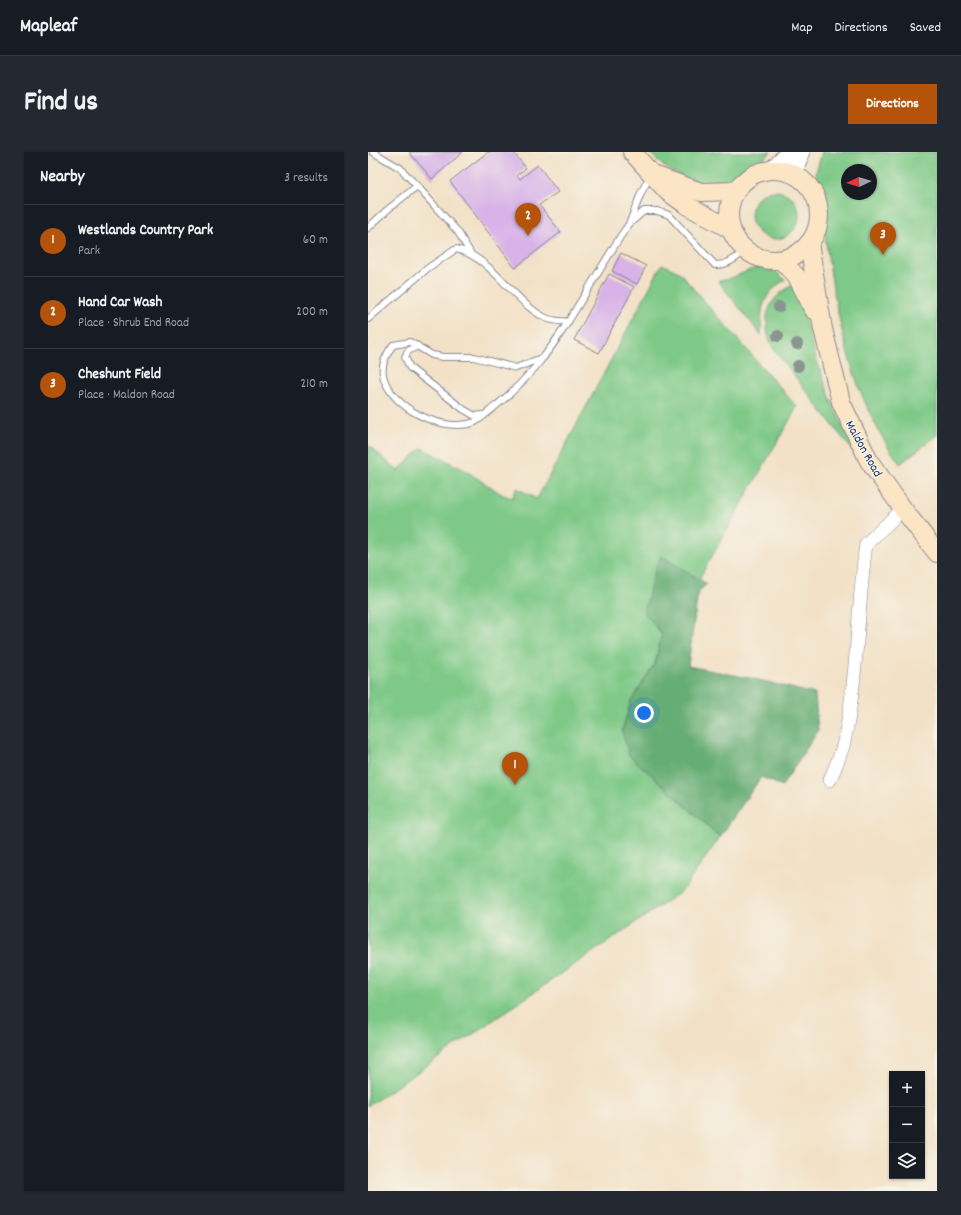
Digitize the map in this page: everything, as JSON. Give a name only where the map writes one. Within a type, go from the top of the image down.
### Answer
[{"type":"main road","points":[[632,152],[668,192],[688,206],[730,229],[745,250],[766,260],[781,260],[795,255],[809,243],[818,225],[817,201],[808,186],[796,176],[786,172],[771,170],[755,174],[736,191],[730,208],[730,229]]},
{"type":"main road","points":[[651,174],[701,192],[736,191]]},
{"type":"main road","name":"Maldon Road","points":[[809,243],[823,329],[841,402],[869,461],[937,553]]},
{"type":"main road","name":"Maldon Road","points":[[781,260],[797,277],[823,329]]},
{"type":"street","points":[[771,170],[789,152]]},
{"type":"street","points":[[796,176],[802,152]]},
{"type":"street","points":[[830,780],[844,743],[855,677],[858,625],[866,544],[903,509]]},
{"type":"lane","points":[[373,152],[400,168],[458,232],[472,255]]},
{"type":"lane","points":[[544,358],[516,368],[474,357],[443,357],[432,355],[410,342],[394,345],[385,356],[383,375],[393,396],[416,413],[437,423],[457,426],[475,422],[521,385],[544,358],[629,224],[641,193],[651,174]]},
{"type":"lane","points":[[368,228],[417,186]]},
{"type":"lane","points":[[629,224],[644,211],[657,211],[669,215],[715,265],[722,266],[736,258],[745,250]]},
{"type":"lane","points":[[368,319],[445,256],[456,249],[466,251],[483,263],[518,297],[547,319],[568,322]]},
{"type":"lane","points":[[418,346],[408,351],[405,357],[410,368],[463,409],[475,416],[484,414]]},
{"type":"green space","points":[[650,152],[771,152],[750,170],[734,180],[717,185],[705,185],[671,171],[662,165]]},
{"type":"green space","points":[[822,152],[937,152],[937,435],[900,464],[879,431],[863,397],[850,361],[840,324],[816,172]]},
{"type":"green space","points":[[775,191],[784,193],[792,198],[797,206],[799,215],[797,224],[792,232],[784,237],[775,239],[766,237],[758,232],[753,224],[751,215],[753,206],[758,198],[766,193]]},
{"type":"green space","points":[[662,264],[679,272],[797,407],[699,579],[661,556],[644,612],[662,634],[655,663],[631,701],[622,731],[696,815],[720,837],[682,891],[368,1106],[368,445],[398,471],[421,448],[463,469],[503,495],[512,498],[517,488],[537,499]]},
{"type":"green space","points":[[760,267],[775,271],[785,280],[771,291],[764,303],[761,318],[761,335],[718,281],[729,279]]},
{"type":"green space","points":[[791,286],[796,291],[799,299],[817,361],[832,403],[859,459],[773,348],[769,338],[767,321],[771,305],[782,292]]},
{"type":"green space","points":[[661,556],[707,584],[698,592],[688,666],[755,679],[815,694],[818,731],[782,786],[761,777],[720,837],[629,755],[622,731],[631,701],[655,663],[662,634],[644,612],[655,570]]},
{"type":"building","points":[[409,152],[463,152],[432,179]]},
{"type":"building","points":[[488,152],[513,152],[526,168],[517,175],[520,179],[538,165],[558,192],[539,205],[561,232],[515,268],[450,181]]},
{"type":"building","points":[[621,253],[646,266],[637,284],[612,271]]},
{"type":"building","points":[[609,274],[634,287],[599,353],[574,340]]},
{"type":"place","name":"Hand Car Wash","points":[[528,236]]},
{"type":"place","name":"Cheshunt Field","points":[[883,255]]},
{"type":"place","name":"Westlands Country Park","points":[[515,785]]}]
